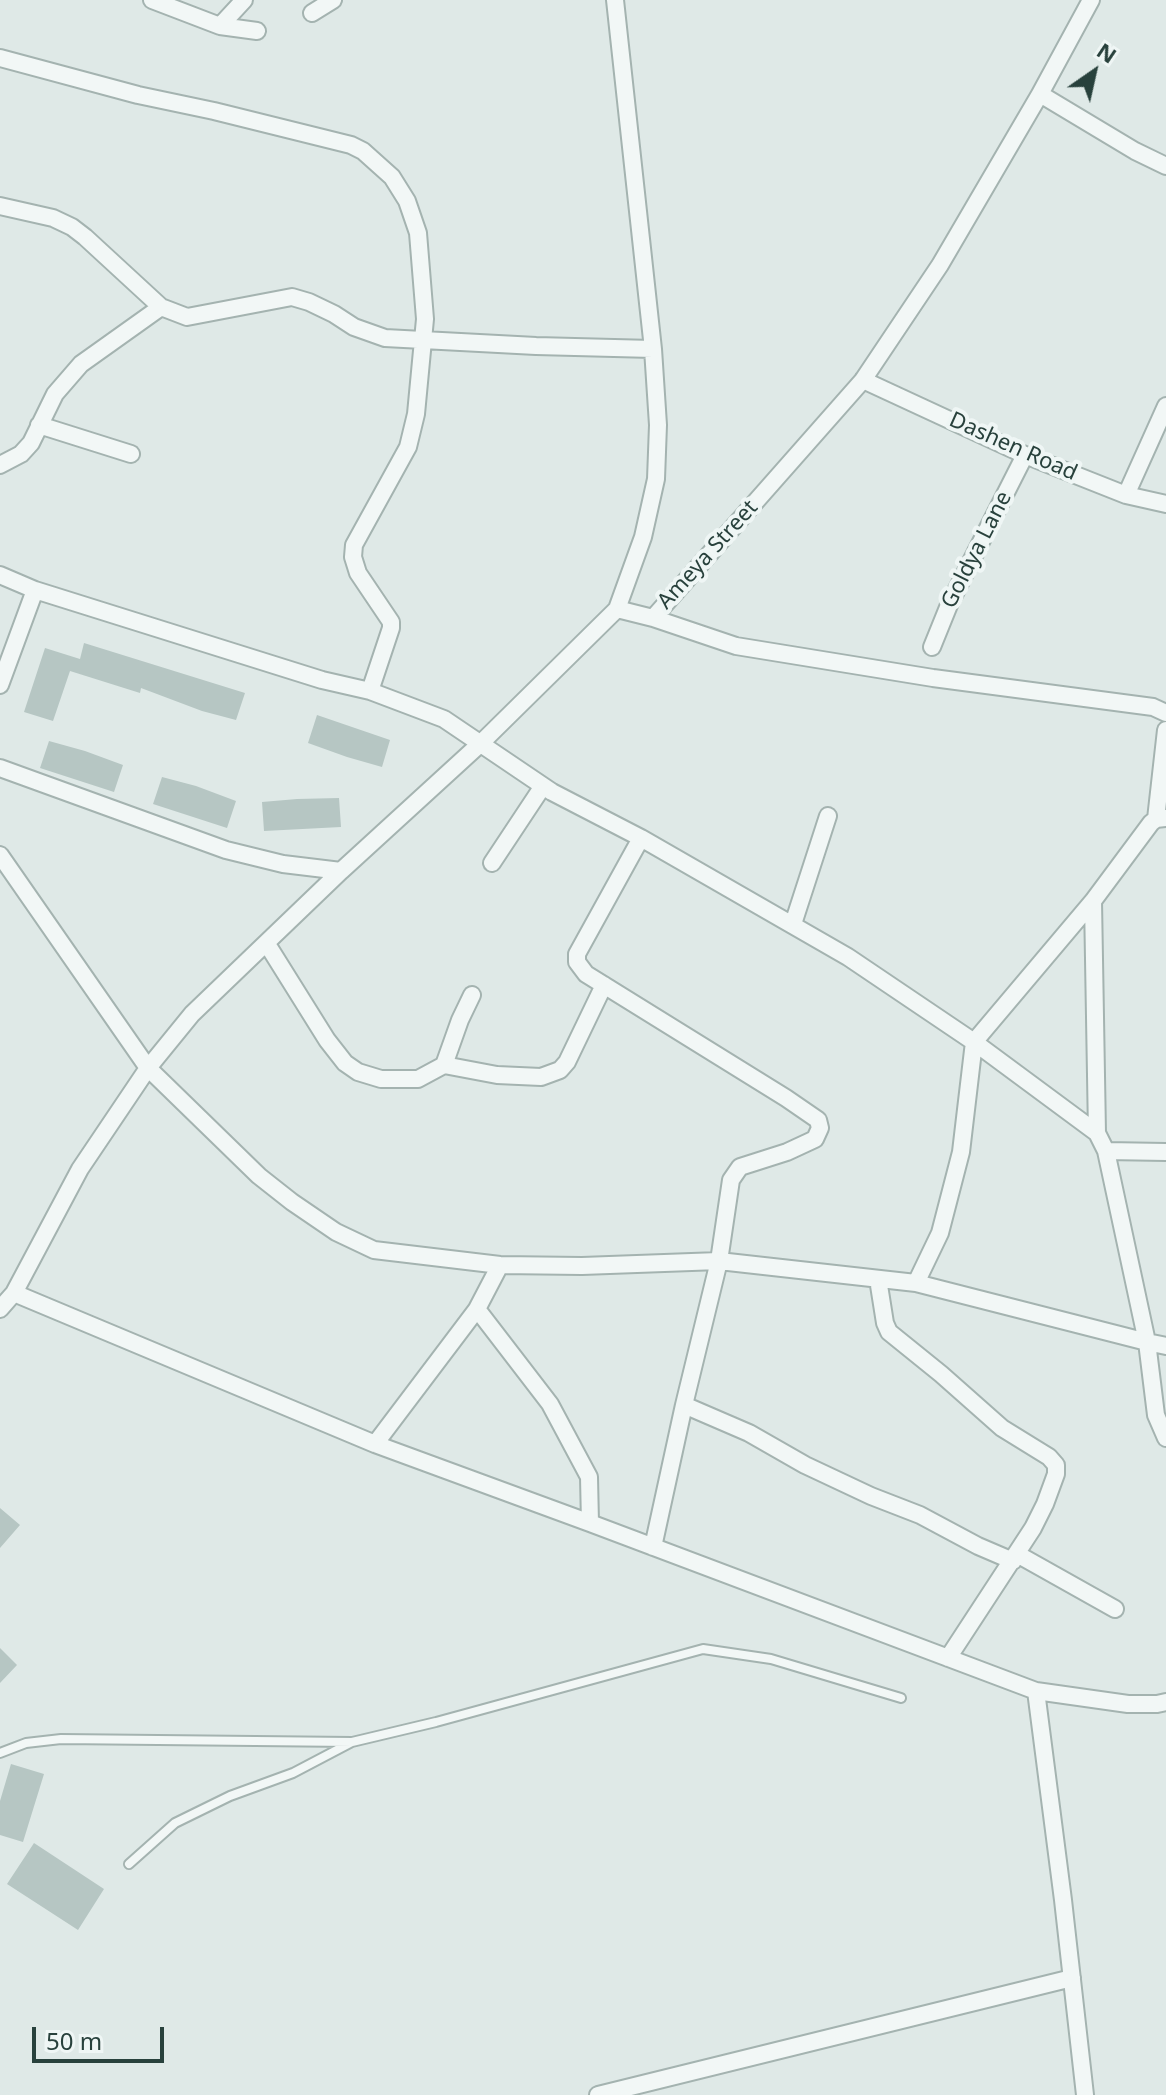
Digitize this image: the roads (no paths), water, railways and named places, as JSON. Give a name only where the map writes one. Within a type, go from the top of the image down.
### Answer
[{"type":"street","points":[[152,0],[220,26],[257,31]]},
{"type":"street","points":[[220,26],[244,0]]},
{"type":"street","points":[[312,13],[333,0]]},
{"type":"street","points":[[0,1309],[14,1293],[80,1169],[148,1068],[192,1014],[481,743],[617,609],[643,537],[656,479],[658,425],[653,349],[615,0]]},
{"type":"street","name":"Ameya Street","points":[[617,609],[653,618],[863,380],[940,265],[1091,0]]},
{"type":"street","points":[[0,58],[138,95],[351,145],[363,151],[392,177],[407,201],[418,233],[425,319],[416,414],[408,447],[354,545],[353,557],[358,573],[391,622],[370,691]]},
{"type":"street","points":[[1040,94],[1166,166]]},
{"type":"street","points":[[0,206],[53,218],[72,227],[161,307],[187,317],[292,297],[309,302],[354,327],[385,338],[653,349]]},
{"type":"street","points":[[0,465],[21,454],[31,443],[55,394],[81,364],[161,307]]},
{"type":"street","name":"Dashen Road","points":[[863,380],[1025,455],[1126,495],[1166,504]]},
{"type":"street","points":[[1126,495],[1166,406]]},
{"type":"street","points":[[39,425],[131,454]]},
{"type":"street","name":"Goldya Lane","points":[[932,647],[949,605],[1025,455]]},
{"type":"street","points":[[0,575],[35,590],[322,680],[370,691],[444,719],[543,786],[641,838],[848,957],[974,1042],[1097,1133]]},
{"type":"street","points":[[0,685],[35,590]]},
{"type":"street","points":[[653,618],[736,646],[933,678],[1153,707],[1166,713]]},
{"type":"street","points":[[916,1283],[940,1233],[961,1152],[974,1042],[1093,901],[1146,829],[1161,818],[1166,730]]},
{"type":"street","points":[[0,768],[226,850],[283,864],[341,871]]},
{"type":"street","points":[[492,863],[543,786]]},
{"type":"street","points":[[793,924],[828,816]]},
{"type":"street","points":[[641,838],[577,954],[577,962],[586,974],[818,1120],[820,1128],[815,1139],[740,1167],[731,1180],[719,1261],[653,1547]]},
{"type":"street","points":[[0,855],[148,1068],[259,1176],[336,1232],[374,1250],[500,1265],[582,1266],[719,1261],[916,1283],[1166,1346]]},
{"type":"street","points":[[1093,901],[1097,1133],[1106,1151],[1147,1342],[1156,1415],[1166,1438]]},
{"type":"street","points":[[267,944],[327,1040],[345,1063],[358,1072],[381,1079],[418,1079],[444,1065],[497,1075],[541,1077],[560,1070],[567,1062],[604,985]]},
{"type":"street","points":[[444,1065],[472,995]]},
{"type":"street","points":[[1106,1151],[1166,1152]]},
{"type":"street","points":[[375,1444],[477,1309],[500,1265]]},
{"type":"street","points":[[878,1279],[889,1332],[1002,1428],[1049,1457],[1056,1465],[1056,1474],[1045,1504],[1015,1558],[948,1658]]},
{"type":"street","points":[[14,1293],[375,1444],[1036,1691],[1128,1704],[1166,1702]]},
{"type":"street","points":[[477,1309],[550,1404],[582,1463],[589,1477],[590,1523]]},
{"type":"street","points":[[684,1405],[749,1433],[805,1465],[871,1496],[920,1515],[978,1546],[1015,1558],[1115,1609]]},
{"type":"street","points":[[1036,1691],[1085,2095]]},
{"type":"street","points":[[598,2095],[1072,1978]]},
{"type":"lane","points":[[0,1753],[26,1743],[61,1739],[352,1742],[703,1649],[771,1659],[901,1698]]},
{"type":"lane","points":[[129,1864],[175,1823],[230,1796],[293,1773],[352,1742]]}]
